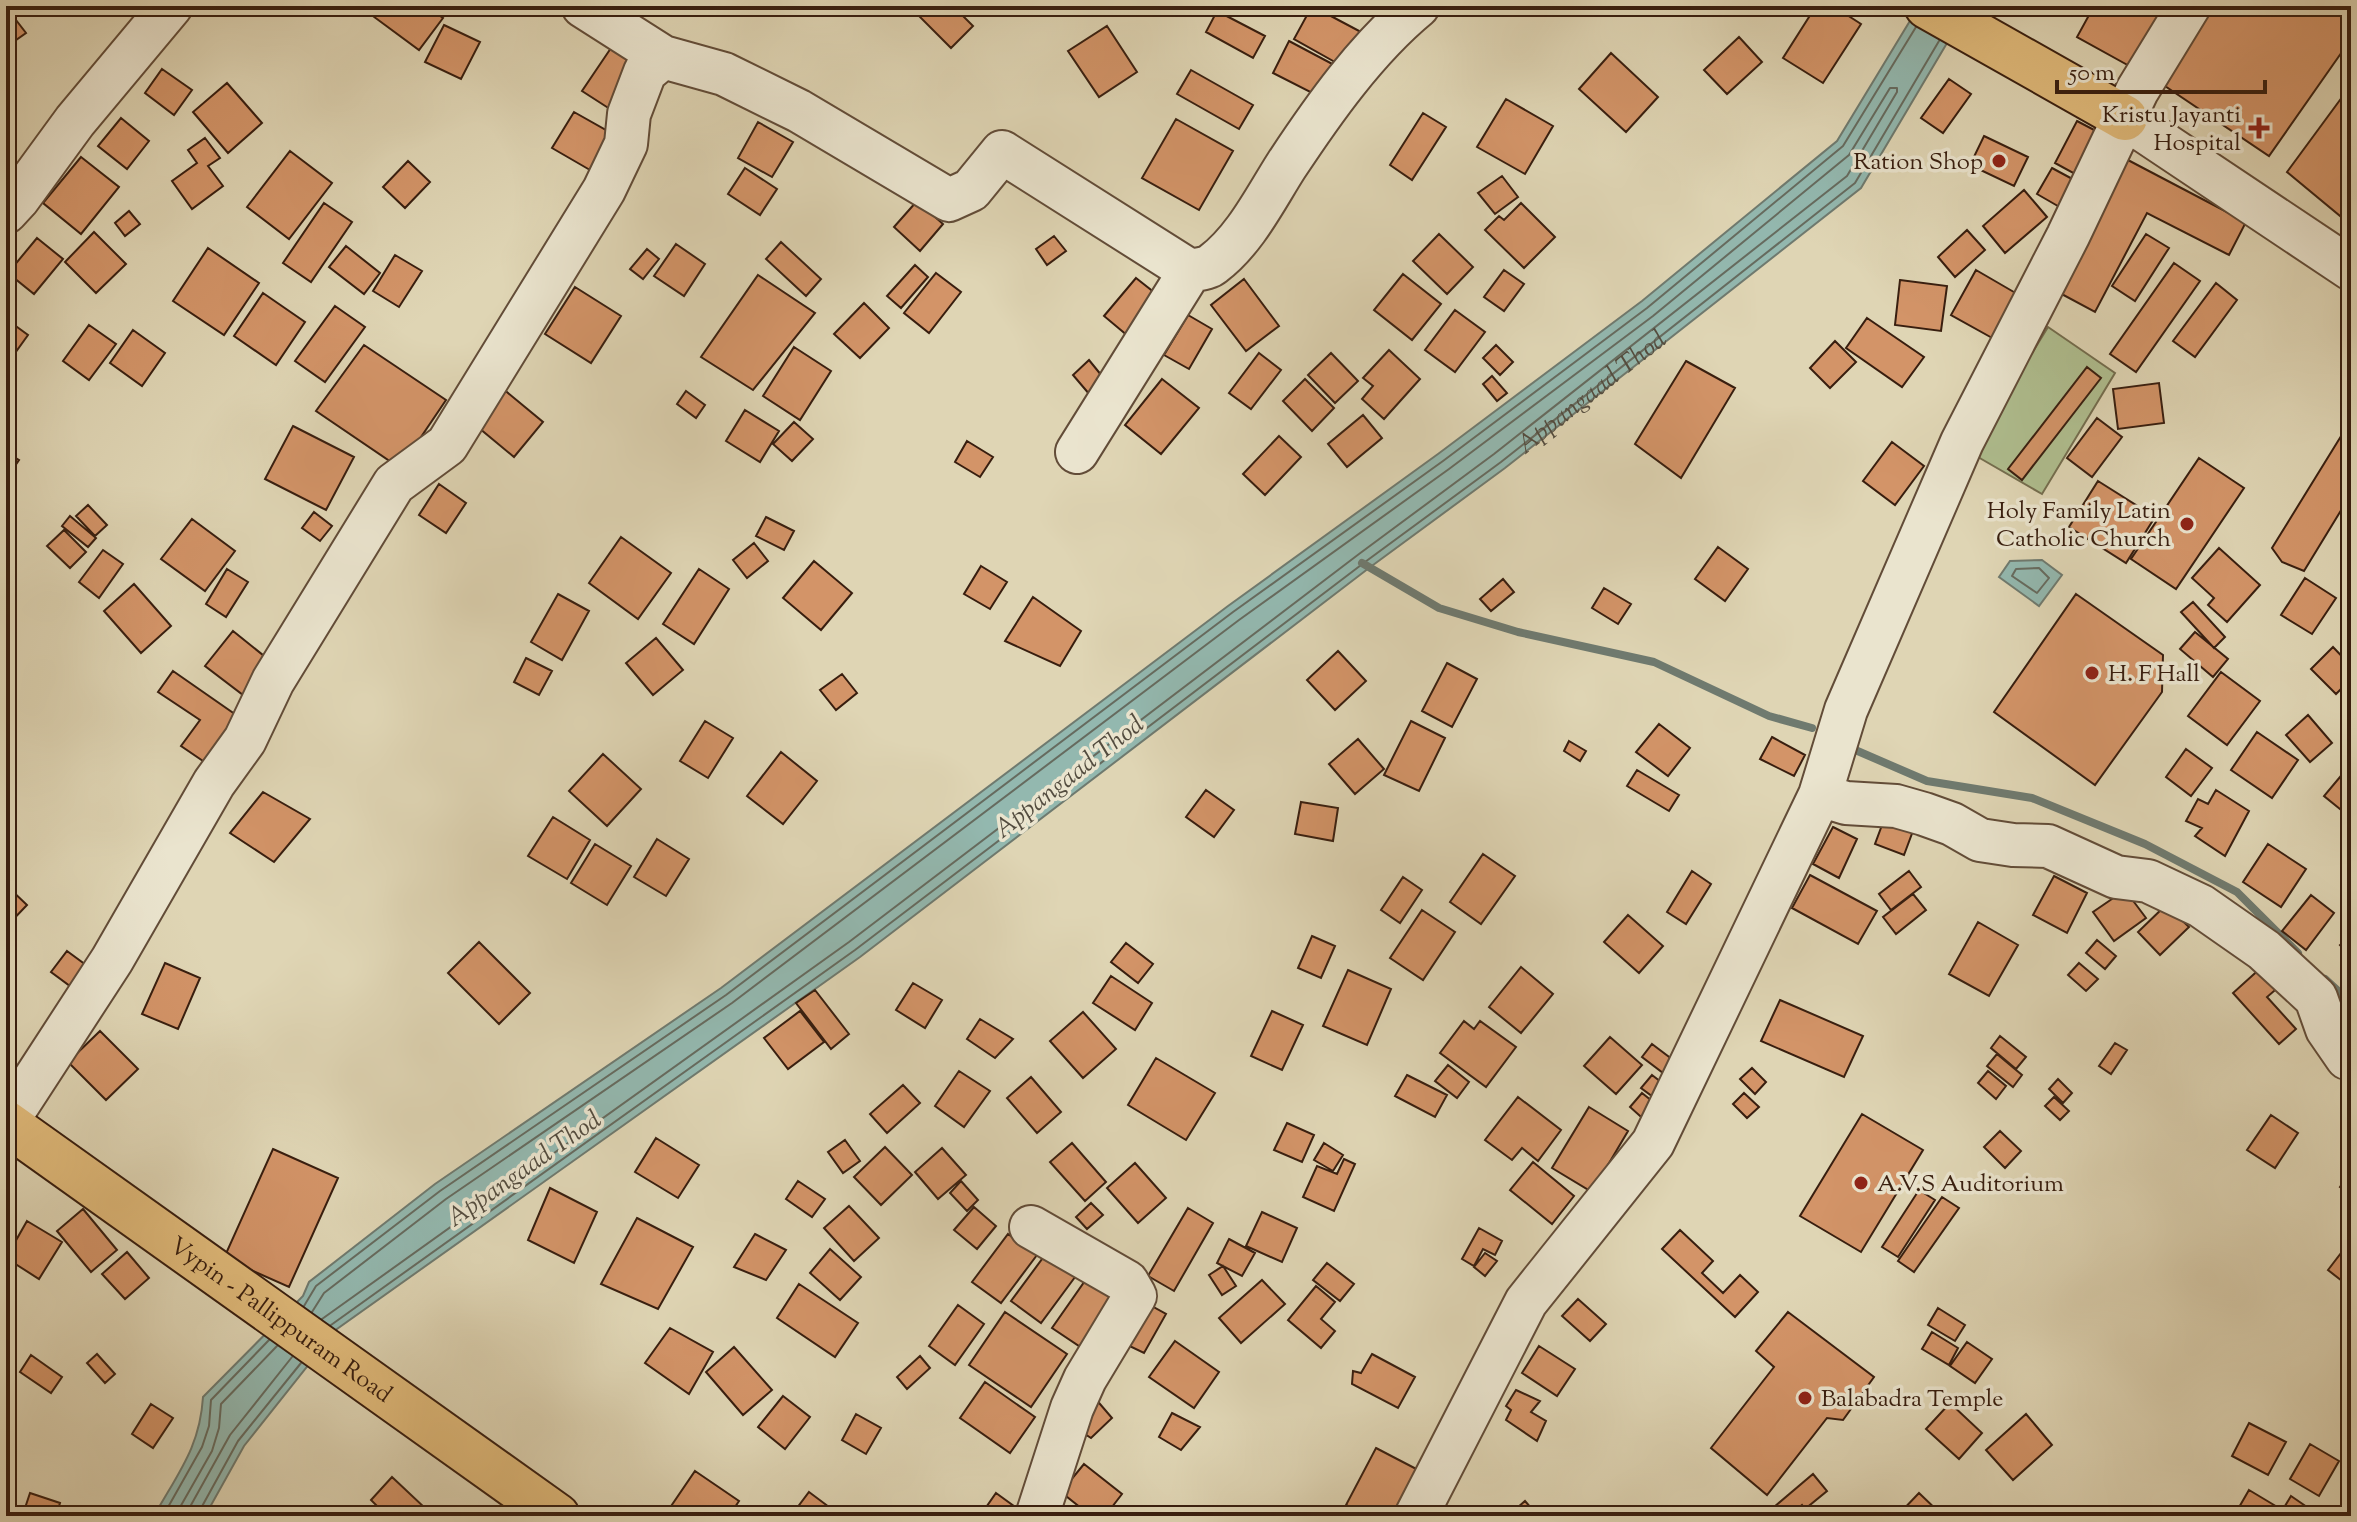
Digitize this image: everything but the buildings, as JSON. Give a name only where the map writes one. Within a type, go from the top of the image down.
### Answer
[{"type":"main road","points":[[1927,6],[2125,118]]},
{"type":"main road","name":"Vypin - Pallippuram Road","points":[[6,1123],[557,1516]]},
{"type":"street","points":[[6,212],[75,121],[171,6]]},
{"type":"street","points":[[583,6],[663,57],[724,74],[799,111],[949,200],[971,190],[1002,152],[1190,271],[1211,267],[1238,239],[1297,149],[1348,81],[1400,21],[1418,6]]},
{"type":"street","points":[[1416,1516],[1526,1302],[1653,1143],[1820,795],[1846,710],[1962,442],[2068,236],[2137,91],[2189,6]]},
{"type":"street","points":[[6,1123],[112,960],[214,783],[245,740],[273,681],[394,484],[447,445],[456,431],[604,190],[626,144],[629,114],[645,72],[663,57]]},
{"type":"street","points":[[2125,118],[2351,269]]},
{"type":"street","points":[[1077,452],[1190,271]]},
{"type":"street","points":[[1820,795],[1846,803],[1896,806],[1952,824],[1980,840],[2048,846],[2116,877],[2148,881],[2201,906],[2264,950],[2316,998],[2327,1029],[2350,1058]]},
{"type":"street","points":[[1031,1227],[1127,1282],[1135,1296],[1085,1379],[1072,1408],[1037,1516]]},
{"type":"green space","points":[[2048,327],[2115,373],[2042,494],[1971,453]]},
{"type":"water","name":"Appangaad Thod","points":[[1919,6],[1969,6],[1861,188],[1505,468],[1369,568],[860,957],[337,1329],[244,1446],[205,1516],[154,1516],[193,1445],[203,1397],[303,1296],[309,1282],[435,1184],[721,988],[1228,606],[1642,301],[1837,141]]},
{"type":"water","points":[[2042,560],[2062,575],[2039,606],[1999,577],[2010,561]]},
{"type":"waterway","points":[[1362,563],[1439,608],[1518,632],[1654,662],[1769,716],[1812,728]]},
{"type":"waterway","points":[[1846,746],[1927,781],[2032,798],[2145,844],[2237,892],[2298,953]]},
{"type":"waterway","points":[[2325,979],[2351,1003]]},
{"type":"place","name":"Kristu Jayanti Hospital","points":[[2259,128]]},
{"type":"place","name":"Ration Shop","points":[[1999,161]]},
{"type":"place","name":"Holy Family Latin Catholic Church","points":[[2187,524]]},
{"type":"place","name":"H. F Hall","points":[[2092,673]]},
{"type":"place","name":"A.V.S Auditorium","points":[[1861,1183]]},
{"type":"place","name":"Balabadra Temple","points":[[1805,1398]]}]
